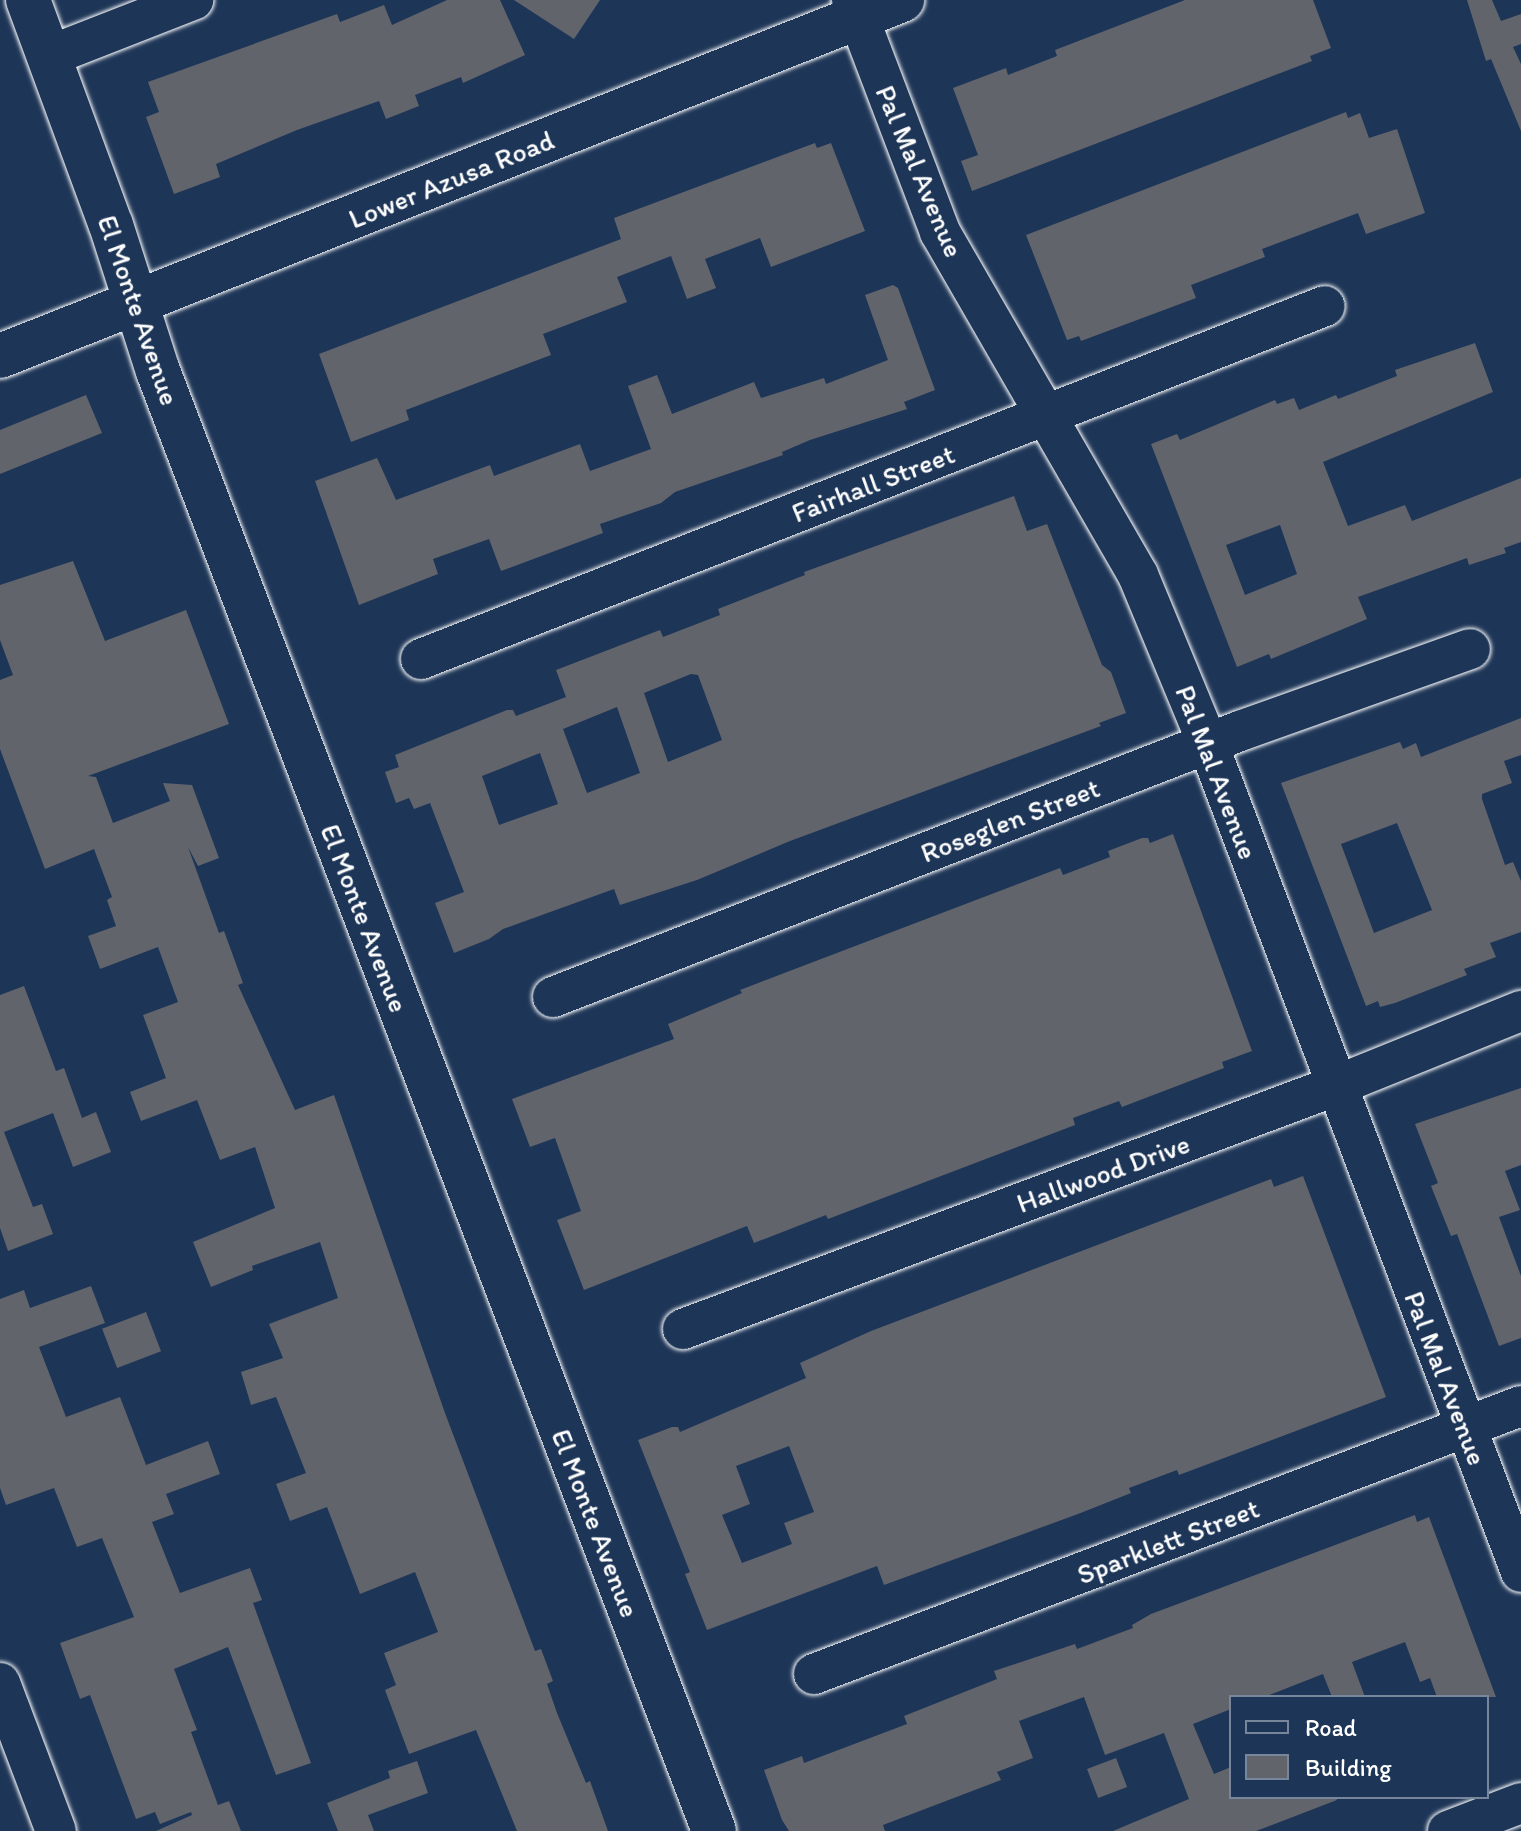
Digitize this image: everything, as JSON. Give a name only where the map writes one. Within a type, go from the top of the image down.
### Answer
[{"type":"street","name":"El Monte Avenue","points":[[28,0],[111,225],[196,473],[714,1831]]},
{"type":"street","points":[[49,56],[193,0]]},
{"type":"street","name":"Lower Azusa Road","points":[[0,356],[135,301],[202,279],[855,8],[902,0]]},
{"type":"street","name":"Pal Mal Avenue","points":[[855,8],[940,232],[1138,575],[1208,744],[1521,1572]]},
{"type":"street","name":"Fairhall Street","points":[[421,659],[1325,306]]},
{"type":"street","name":"Roseglen Street","points":[[553,997],[1208,744],[1470,649]]},
{"type":"street","name":"Hallwood Drive","points":[[683,1329],[1335,1086],[1521,1011]]},
{"type":"street","name":"Sparklett Street","points":[[814,1674],[1521,1406]]},
{"type":"street","points":[[0,1683],[56,1831]]},
{"type":"street","points":[[1448,1831],[1521,1803]]},
{"type":"building","points":[[447,0],[500,0],[525,55],[463,83],[461,77],[415,95],[419,106],[386,119],[379,101],[297,130],[216,164],[220,177],[174,194],[146,117],[159,112],[148,82],[337,14],[340,22],[384,5],[392,25]]},
{"type":"building","points":[[514,0],[600,0],[574,39]]},
{"type":"building","points":[[1185,0],[1313,0],[1331,48],[1310,56],[1312,61],[972,191],[961,161],[978,155],[953,88],[1006,68],[1008,75],[1057,56],[1055,50]]},
{"type":"building","points":[[1467,0],[1492,0],[1501,21],[1521,14],[1521,44],[1513,47],[1521,64],[1521,131],[1491,59],[1486,61]]},
{"type":"building","points":[[1346,112],[1348,118],[1360,113],[1369,138],[1397,129],[1425,213],[1366,234],[1358,213],[1262,249],[1265,257],[1191,285],[1196,298],[1081,341],[1079,336],[1067,340],[1026,235]]},
{"type":"building","points":[[815,143],[817,148],[831,143],[865,231],[771,267],[760,238],[705,259],[716,288],[687,299],[671,256],[617,277],[627,302],[543,334],[551,355],[406,410],[409,420],[351,442],[319,354],[621,239],[614,218]]},
{"type":"building","points":[[893,285],[898,288],[935,390],[904,402],[907,409],[810,440],[782,452],[783,455],[675,492],[661,503],[600,524],[603,533],[501,571],[489,539],[433,559],[438,574],[359,605],[315,481],[377,458],[396,500],[490,465],[494,476],[580,444],[590,471],[651,449],[628,386],[657,375],[672,414],[754,382],[761,398],[824,378],[826,384],[888,360],[865,295]]},
{"type":"building","points":[[1475,343],[1493,392],[1323,462],[1348,526],[1405,505],[1412,521],[1521,478],[1521,542],[1504,548],[1506,553],[1469,565],[1467,558],[1358,597],[1367,619],[1271,659],[1269,654],[1237,667],[1151,444],[1177,434],[1180,440],[1275,400],[1277,404],[1294,398],[1299,410],[1336,395],[1338,399],[1397,376],[1395,370]],"holes":[[[1280,525],[1297,574],[1245,595],[1226,545]]]},
{"type":"building","points":[[86,395],[102,433],[0,474],[0,430]]},
{"type":"building","points":[[1014,496],[1027,531],[1047,524],[1102,665],[1111,672],[1126,713],[1099,723],[1101,726],[790,841],[697,880],[620,905],[614,889],[503,929],[489,939],[454,953],[435,903],[464,892],[430,803],[414,809],[409,798],[396,803],[385,772],[399,767],[395,755],[507,710],[513,710],[516,716],[566,697],[556,670],[660,630],[663,637],[720,615],[718,609],[805,575],[804,572]],"holes":[[[691,674],[698,675],[722,740],[668,762],[644,693]],[[617,707],[640,773],[587,793],[563,729]],[[540,753],[558,804],[499,825],[482,776]]]},
{"type":"building","points":[[73,561],[105,641],[186,610],[229,724],[88,776],[96,777],[113,823],[170,801],[163,783],[192,785],[219,858],[198,866],[188,847],[219,933],[224,931],[243,983],[238,985],[295,1110],[334,1095],[445,1413],[535,1651],[541,1649],[553,1681],[547,1684],[557,1713],[586,1783],[590,1781],[608,1831],[517,1831],[476,1730],[409,1754],[385,1690],[396,1685],[384,1653],[438,1632],[415,1572],[360,1594],[327,1507],[290,1521],[276,1484],[306,1473],[276,1397],[251,1405],[241,1372],[283,1358],[269,1324],[338,1298],[320,1242],[252,1266],[253,1270],[211,1287],[193,1242],[275,1208],[255,1147],[220,1160],[197,1100],[141,1121],[130,1092],[166,1078],[143,1015],[178,1002],[158,947],[100,969],[88,936],[116,926],[107,900],[112,897],[94,849],[45,869],[0,749],[0,680],[13,675],[0,640],[0,585]]},
{"type":"building","points":[[1521,718],[1521,755],[1504,761],[1512,783],[1482,794],[1482,799],[1505,865],[1513,862],[1521,881],[1521,932],[1490,943],[1496,957],[1464,969],[1467,975],[1395,1003],[1380,1007],[1378,1001],[1366,1006],[1281,783],[1400,742],[1403,749],[1416,743],[1421,757]],"holes":[[[1397,823],[1432,910],[1374,933],[1341,844]]]},
{"type":"building","points":[[1173,834],[1252,1051],[1222,1062],[1224,1068],[1122,1107],[1119,1101],[1073,1118],[1075,1125],[828,1219],[826,1215],[754,1243],[747,1226],[584,1290],[557,1220],[581,1211],[555,1138],[530,1147],[512,1099],[674,1039],[668,1024],[742,993],[740,990],[1060,868],[1063,875],[1110,857],[1108,851],[1142,838],[1148,838],[1150,843]]},
{"type":"building","points":[[24,986],[56,1071],[64,1068],[82,1118],[96,1112],[111,1152],[73,1167],[53,1113],[4,1132],[33,1207],[42,1204],[53,1234],[8,1251],[0,1228],[0,995]]},
{"type":"building","points":[[1521,1088],[1521,1165],[1505,1171],[1520,1210],[1499,1217],[1521,1276],[1521,1338],[1499,1346],[1457,1234],[1451,1236],[1431,1186],[1438,1183],[1415,1124]]},
{"type":"building","points":[[1303,1176],[1386,1397],[1179,1475],[1177,1470],[1129,1488],[1131,1493],[1078,1514],[884,1585],[877,1566],[707,1630],[685,1574],[690,1572],[638,1440],[672,1427],[678,1427],[680,1432],[806,1378],[800,1363],[871,1331],[1271,1179],[1274,1187]],"holes":[[[789,1446],[814,1512],[784,1523],[792,1544],[742,1563],[722,1515],[750,1504],[736,1466]]]},
{"type":"building","points":[[91,1286],[105,1323],[39,1347],[66,1417],[120,1397],[146,1465],[208,1441],[220,1474],[166,1494],[174,1514],[152,1522],[180,1593],[250,1568],[262,1600],[253,1603],[311,1763],[276,1775],[228,1647],[174,1669],[197,1730],[191,1732],[218,1805],[229,1801],[241,1831],[156,1831],[192,1815],[191,1812],[160,1824],[155,1812],[136,1819],[90,1695],[80,1699],[60,1643],[134,1617],[102,1538],[77,1547],[54,1488],[6,1505],[0,1488],[0,1299],[24,1290],[30,1308]]},
{"type":"building","points":[[146,1312],[161,1351],[117,1368],[102,1329]]},
{"type":"building","points":[[1415,1515],[1417,1522],[1429,1517],[1496,1697],[1436,1695],[1430,1678],[1420,1682],[1405,1642],[1352,1662],[1364,1695],[1331,1695],[1323,1674],[1269,1695],[1229,1695],[1229,1710],[1193,1724],[1214,1774],[1229,1768],[1229,1799],[1337,1800],[1256,1831],[1113,1831],[1189,1799],[1164,1733],[1105,1755],[1084,1697],[1019,1721],[1033,1758],[997,1772],[1001,1780],[883,1825],[885,1831],[789,1831],[782,1820],[764,1770],[802,1756],[804,1763],[907,1724],[904,1716],[997,1679],[994,1671],[1075,1644],[1077,1649],[1133,1628],[1132,1625],[1151,1614]]},
{"type":"building","points":[[1116,1758],[1127,1787],[1098,1798],[1087,1769]]},
{"type":"building","points":[[417,1761],[428,1793],[368,1815],[374,1831],[338,1831],[327,1803],[390,1778],[388,1771]]}]
